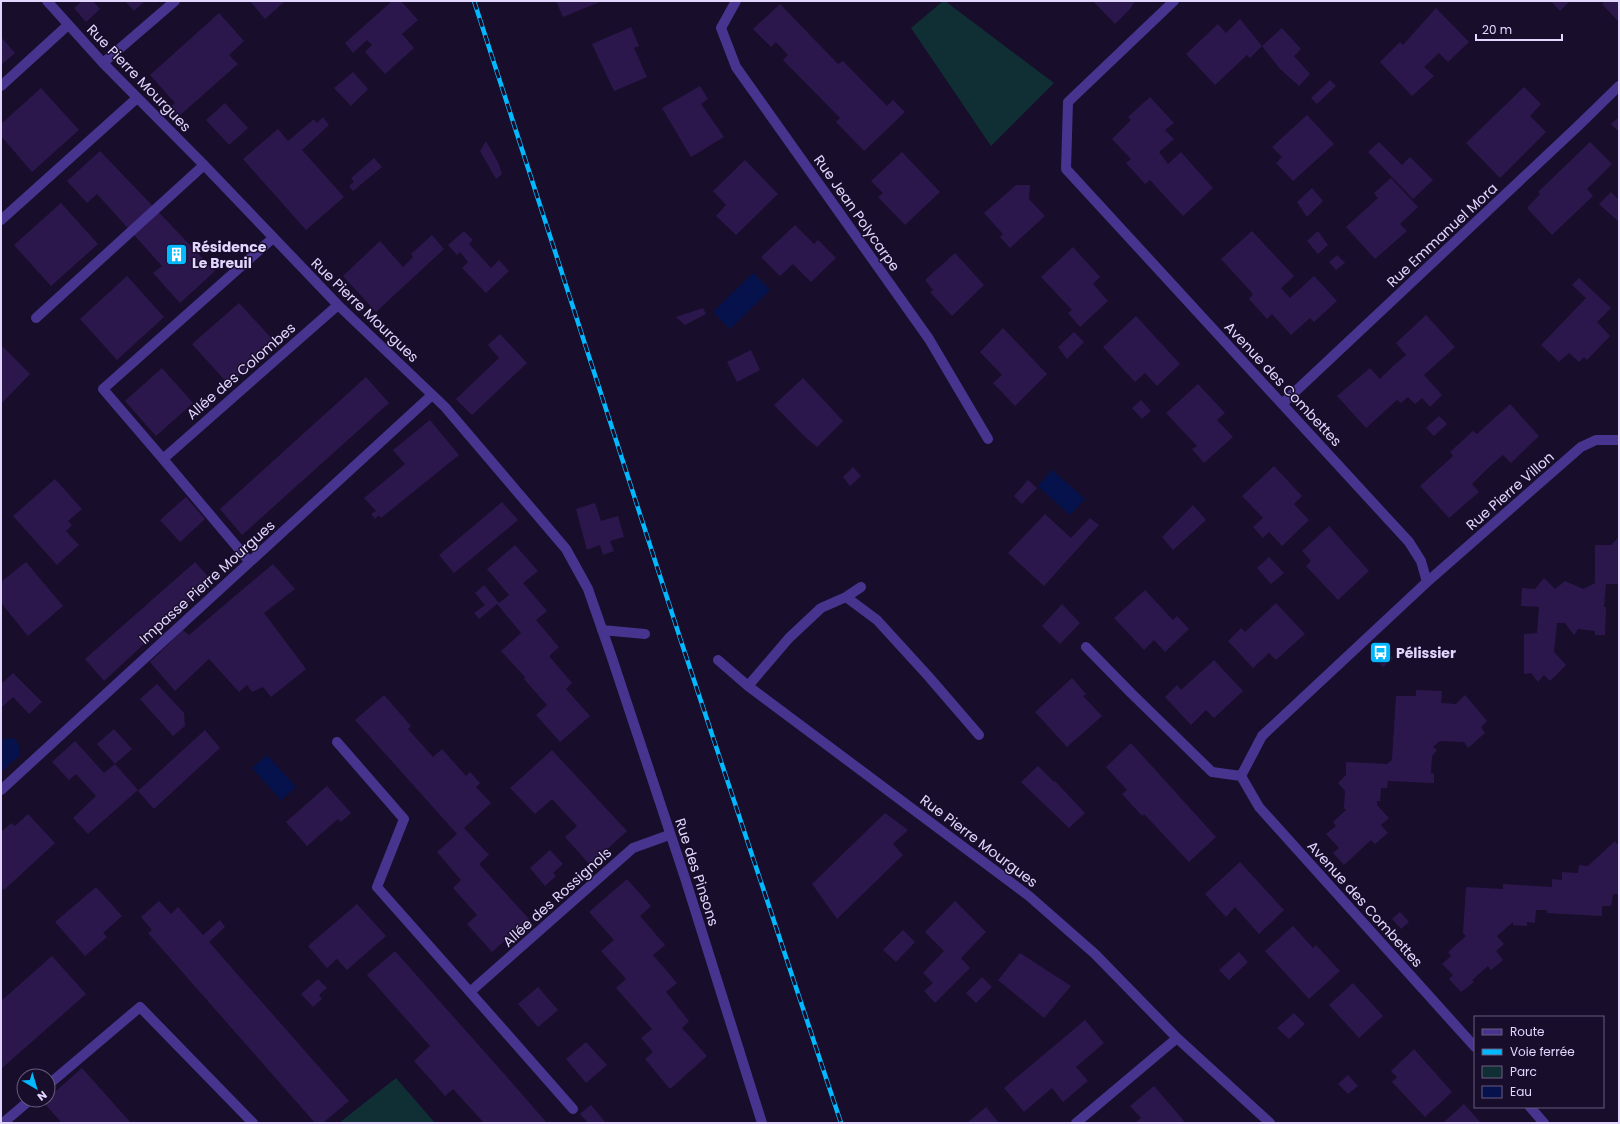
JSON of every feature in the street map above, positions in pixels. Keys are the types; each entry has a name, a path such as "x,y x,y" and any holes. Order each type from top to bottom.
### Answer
{"street":[{"name":"Rue Pierre Mourgues","path":"46,1 103,63 204,165 338,305 445,407 566,549 588,589 602,630"},
{"path":"103,63 175,1"},
{"name":"Rue Jean Polycarpe","path":"736,1 721,28 736,67 929,339 988,439"},
{"name":"Avenue des Combettes","path":"1174,1 1068,102 1066,169 1409,542 1421,561 1428,582"},
{"path":"1,86 68,25"},
{"name":"Rue Emmanuel Mora","path":"1282,404 1572,133 1619,86"},
{"path":"1,220 137,98"},
{"path":"36,318 204,165"},
{"path":"250,561 103,389 273,238"},
{"name":"Allée des Colombes","path":"163,459 338,305"},
{"name":"Impasse Pierre Mourgues","path":"1,790 432,394"},
{"name":"Rue Pierre Villon","path":"1428,582 1581,447 1596,440 1619,440"},
{"path":"1086,647 1212,772 1241,776 1262,736 1428,582"},
{"path":"748,686 789,638 821,608 846,597 861,587"},
{"path":"846,597 877,620 979,735"},
{"path":"602,630 645,634"},
{"name":"Rue des Pinsons","path":"602,630 685,878 762,1123"},
{"name":"Rue Pierre Mourgues","path":"718,660 748,686 1030,896 1095,954 1177,1038 1270,1123"},
{"path":"337,742 404,819 377,887 573,1109"},
{"name":"Avenue des Combettes","path":"1241,776 1259,807 1474,1046"},
{"name":"Allée des Rossignols","path":"470,992 633,848 670,835"},
{"path":"56,1078 140,1007 252,1123"},
{"path":"1076,1123 1177,1038"},
{"path":"3,1123 21,1108"},
{"path":"1531,1108 1544,1123"}],"green space":[{"path":"943,1 1054,83 991,146 911,28"},
{"path":"396,1078 435,1123 339,1123"}],"water":[{"path":"753,273 770,290 730,329 713,312"},
{"path":"1052,470 1085,499 1070,515 1038,486"},
{"path":"10,738 15,739 18,743 20,755 1,772 1,740"},
{"path":"267,755 296,787 281,800 252,768"}],"building":[{"path":"82,1 93,1 100,9 86,22 74,8"},
{"path":"125,1 145,1 134,11"},
{"path":"250,1 285,1 265,19"},
{"path":"392,1 401,1 418,20 402,34 414,48 385,74 365,52 372,45 367,40 353,53 345,43"},
{"path":"556,1 602,1 563,17"},
{"path":"1093,1 1135,1 1130,9 1115,24"},
{"path":"1551,1 1570,1 1560,11"},
{"path":"1605,1 1619,1 1619,22 1602,4"},
{"path":"780,4 838,64 843,61 887,106 893,100 905,112 864,151 836,122 840,118 783,60 788,55 776,42 771,47 753,29"},
{"path":"1436,8 1469,42 1448,62 1439,53 1424,67 1434,76 1412,96 1380,62 1400,42 1403,45"},
{"path":"219,13 244,41 229,55 238,64 178,117 169,108 175,103 150,75"},
{"path":"1240,19 1262,46 1250,58 1247,55 1215,85 1186,54 1218,24 1226,33"},
{"path":"631,27 639,46 634,48 647,77 614,91 592,44"},
{"path":"1282,28 1301,49 1294,56 1310,74 1299,86 1280,69 1262,46"},
{"path":"1,37 15,53 1,65"},
{"path":"353,72 368,89 351,106 334,88"},
{"path":"1330,80 1336,86 1317,104 1311,98"},
{"path":"700,86 708,99 701,104 724,137 691,157 662,108"},
{"path":"1524,87 1541,104 1530,116 1546,132 1500,178 1466,143"},
{"path":"41,88 79,130 32,172 1,136 1,124"},
{"path":"1150,97 1174,123 1165,130 1174,139 1159,152 1168,164 1181,152 1213,188 1183,216 1150,180 1145,184 1126,163 1131,159 1112,139 1131,120 1128,117"},
{"path":"225,103 248,128 229,145 206,120"},
{"path":"1307,115 1334,144 1293,181 1276,163 1282,157 1272,147"},
{"path":"323,117 329,125 302,150 344,197 306,230 243,159 278,129 288,141 314,119 317,123"},
{"path":"1619,117 1619,132 1611,124"},
{"path":"486,141 498,162 502,174 496,179 480,151"},
{"path":"1379,142 1402,165 1410,157 1433,180 1413,199 1368,152"},
{"path":"1590,142 1612,164 1587,189 1593,196 1552,235 1527,208 1540,194 1538,192"},
{"path":"100,151 215,271 180,303 153,273 162,266 97,194 87,203 67,181"},
{"path":"902,152 940,192 905,225 878,197 883,193 871,181"},
{"path":"374,158 382,167 353,191 349,186 354,182 351,178"},
{"path":"745,160 778,194 736,235 716,216 726,205 713,191"},
{"path":"1391,178 1418,207 1400,224 1407,231 1375,259 1346,227 1378,198 1374,193"},
{"path":"1016,185 1030,185 1029,199 1045,216 1010,248 1000,237 1003,234 984,213"},
{"path":"1312,188 1323,201 1307,217 1297,202"},
{"path":"1611,192 1619,200 1619,222 1599,204"},
{"path":"61,203 98,244 51,286 14,245"},
{"path":"795,225 814,244 818,240 836,258 811,282 793,264 780,276 761,257"},
{"path":"464,231 473,240 469,244 491,268 499,260 509,271 486,293 462,268 468,262 460,252 457,255 448,245"},
{"path":"1252,231 1294,276 1281,288 1290,298 1314,276 1337,301 1314,322 1310,318 1291,335 1272,314 1267,319 1249,299 1253,294 1221,259"},
{"path":"1318,231 1328,245 1318,254 1307,241"},
{"path":"432,235 444,249 376,312 343,276 380,241 403,267 413,257 411,254"},
{"path":"1073,247 1100,277 1093,284 1108,301 1080,327 1068,313 1072,310 1041,277"},
{"path":"955,253 984,285 952,316 930,292 933,290 925,280"},
{"path":"1337,255 1345,263 1336,270 1329,262"},
{"path":"127,276 164,317 117,360 80,319"},
{"path":"1579,278 1611,308 1597,322 1610,336 1587,360 1584,357 1579,362 1569,353 1559,362 1541,345 1586,298 1572,285"},
{"path":"239,303 276,343 229,385 192,344"},
{"path":"703,308 706,314 685,325 676,317"},
{"path":"1426,315 1455,347 1424,375 1442,395 1430,407 1422,398 1415,404 1408,397 1401,403 1397,400 1366,428 1337,396 1370,368 1380,379 1406,355 1396,343"},
{"path":"1136,316 1180,364 1157,386 1145,373 1135,382 1103,347"},
{"path":"1003,328 1047,374 1015,406 993,383 1002,375 980,352"},
{"path":"1074,332 1084,342 1067,359 1058,347"},
{"path":"500,334 527,363 472,415 456,399 499,358 488,345"},
{"path":"3,347 30,374 1,404 1,349"},
{"path":"751,350 760,370 737,382 727,362"},
{"path":"162,368 193,403 156,436 125,401"},
{"path":"366,377 389,403 242,535 220,509"},
{"path":"803,378 843,421 817,447 804,436 774,405"},
{"path":"1198,384 1225,413 1217,420 1233,437 1204,463 1192,449 1197,446 1166,413"},
{"path":"1141,400 1151,411 1142,419 1132,408"},
{"path":"1510,404 1539,436 1511,463 1503,455 1487,469 1472,484 1479,492 1449,518 1420,486 1453,456 1450,452 1473,431 1477,434"},
{"path":"1439,416 1447,424 1434,436 1426,428"},
{"path":"430,420 459,455 381,518 379,515 375,519 371,514 376,511 364,498 405,464 393,450"},
{"path":"1274,466 1302,496 1294,504 1309,520 1282,546 1269,532 1263,538 1253,527 1263,518 1242,496"},
{"path":"853,467 861,476 850,486 843,477"},
{"path":"55,479 82,509 68,521 72,525 66,531 79,545 57,565 13,516"},
{"path":"1028,480 1037,488 1022,504 1014,496"},
{"path":"186,497 205,519 180,542 160,520"},
{"path":"502,502 518,520 454,573 439,555"},
{"path":"595,503 601,521 618,516 624,537 610,541 614,551 603,555 600,545 587,550 576,509"},
{"path":"1193,505 1206,520 1173,550 1162,537"},
{"path":"1045,514 1071,538 1090,518 1099,525 1044,586 1008,553"},
{"path":"1329,526 1369,571 1338,600 1306,566 1311,561 1302,551"},
{"path":"1619,537 1619,584 1606,584 1604,607 1606,607 1605,635 1595,635 1595,631 1578,629 1574,635 1565,623 1557,623 1554,652 1566,665 1550,681 1544,675 1538,682 1531,673 1524,674 1524,634 1537,633 1539,607 1521,606 1522,588 1535,589 1544,578 1555,589 1565,581 1583,589 1595,583 1595,545 1611,545"},
{"path":"515,545 538,571 523,583 547,611 536,620 559,647 549,656 572,683 566,689 590,716 560,742 536,715 547,705 524,679 525,677 501,651 521,633 497,604 479,619 474,613 485,605 475,593 484,585 499,603 509,595 487,569"},
{"path":"1269,557 1284,573 1271,584 1257,568"},
{"path":"26,562 63,606 28,636 1,603 1,582"},
{"path":"195,562 212,581 104,681 85,659"},
{"path":"273,564 295,589 264,613 306,669 271,697 263,687 252,692 247,685 239,692 209,659 175,691 150,662 183,630 189,635"},
{"path":"1145,590 1173,620 1177,616 1189,629 1165,652 1154,640 1144,650 1114,618"},
{"path":"1276,603 1305,634 1276,660 1269,653 1253,668 1228,641 1241,628 1245,632"},
{"path":"1062,604 1080,623 1060,644 1042,626"},
{"path":"1389,653 1393,658 1383,667 1378,662"},
{"path":"1214,660 1243,691 1214,718 1206,710 1191,725 1165,697 1177,685 1181,690"},
{"path":"13,673 42,702 29,714 13,697 1,708 1,684"},
{"path":"1072,678 1086,694 1083,696 1102,716 1067,747 1035,712"},
{"path":"157,684 184,713 185,726 173,736 140,699"},
{"path":"1416,690 1442,691 1441,703 1456,704 1465,695 1487,721 1481,727 1485,733 1468,748 1464,742 1440,741 1433,747 1437,750 1432,756 1431,773 1434,774 1434,783 1388,781 1387,788 1381,788 1380,801 1377,801 1377,805 1389,818 1381,825 1388,833 1375,844 1371,840 1344,865 1333,853 1339,848 1326,834 1336,826 1333,822 1346,810 1344,808 1345,791 1338,783 1346,775 1346,762 1387,764 1392,760 1396,696 1416,696"},
{"path":"384,695 411,726 408,729 433,757 442,749 466,776 470,772 480,783 476,787 491,803 464,828 489,855 479,864 529,919 492,952 467,924 477,915 453,888 461,880 437,852 457,834 355,720"},
{"path":"114,729 132,749 115,764 97,744"},
{"path":"205,730 220,748 154,809 138,791"},
{"path":"75,741 104,773 115,764 138,790 88,834 73,818 96,796 76,774 69,780 52,762"},
{"path":"1131,743 1216,837 1189,862 1144,814 1142,816 1122,794 1127,790 1106,767"},
{"path":"552,750 627,831 590,865 565,837 577,826 552,799 535,814 510,788"},
{"path":"1038,766 1054,782 1055,781 1085,813 1069,828 1021,782"},
{"path":"327,786 351,813 341,822 338,819 307,846 286,822"},
{"path":"885,813 908,830 893,844 903,855 837,919 812,884"},
{"path":"28,814 55,843 4,890 1,887 1,832 11,823 15,826"},
{"path":"1615,841 1619,846 1619,894 1613,894 1611,906 1602,906 1602,916 1547,913 1547,910 1536,910 1535,923 1527,922 1527,926 1513,925 1513,922 1497,936 1504,944 1496,951 1503,960 1491,970 1488,966 1472,980 1474,982 1461,992 1449,979 1453,975 1442,964 1451,956 1448,952 1466,936 1463,933 1466,887 1503,889 1503,884 1552,887 1552,879 1562,880 1562,872 1578,873 1579,865 1588,866"},
{"path":"550,850 563,864 553,873 556,876 545,886 530,868"},
{"path":"1240,862 1284,910 1259,934 1235,907 1226,917 1205,894"},
{"path":"627,879 651,906 640,916 665,945 653,955 677,983 666,992 689,1021 682,1028 707,1056 670,1089 645,1059 653,1052 641,1038 652,1029 616,988 626,979 601,951 614,940 589,912"},
{"path":"96,887 122,916 103,933 107,937 85,956 55,922"},
{"path":"159,901 171,914 178,907 203,935 220,920 225,927 209,942 349,1101 323,1123 315,1123 148,933 152,930 141,917"},
{"path":"955,901 986,932 961,958 970,968 935,1003 924,991 933,983 923,973 944,951 925,932"},
{"path":"357,904 386,936 347,970 337,959 327,968 308,946"},
{"path":"1400,912 1409,922 1401,929 1392,919"},
{"path":"1293,926 1313,948 1316,945 1340,971 1309,999 1265,951"},
{"path":"903,930 915,942 896,962 883,950"},
{"path":"395,951 547,1123 484,1123 453,1089 445,1096 414,1061 430,1046 367,975"},
{"path":"1239,952 1248,962 1229,980 1219,970"},
{"path":"1020,953 1071,986 1044,1018 998,980"},
{"path":"52,956 86,994 1,1069 1,1001"},
{"path":"982,977 992,987 976,1003 966,993"},
{"path":"318,979 327,988 319,995 322,999 313,1007 301,994"},
{"path":"1353,983 1383,1016 1359,1038 1329,1005"},
{"path":"538,987 558,1010 538,1027 518,1004"},
{"path":"1294,1013 1305,1024 1289,1039 1277,1028"},
{"path":"1085,1020 1104,1043 1076,1067 1088,1081 1063,1102 1052,1088 1024,1112 1004,1088"},
{"path":"586,1042 607,1065 586,1083 566,1059"},
{"path":"1414,1049 1452,1092 1425,1117 1392,1082 1397,1077 1391,1071"},
{"path":"82,1068 131,1123 62,1123 48,1108 56,1108 56,1091"},
{"path":"1348,1075 1358,1086 1348,1094 1338,1084"},
{"path":"1154,1086 1184,1121 1181,1123 1135,1123 1141,1118 1130,1106"},
{"path":"1464,1104 1481,1123 1443,1123"},
{"path":"591,1105 606,1123 588,1123 580,1114"},
{"path":"986,1107 999,1123 967,1123"}],"railway":[{"path":"474,1 681,641 841,1123"}],"place":[{"name":"Résidence Le Breuil","path":"176,255"},
{"name":"Pélissier","path":"1380,653"}]}
